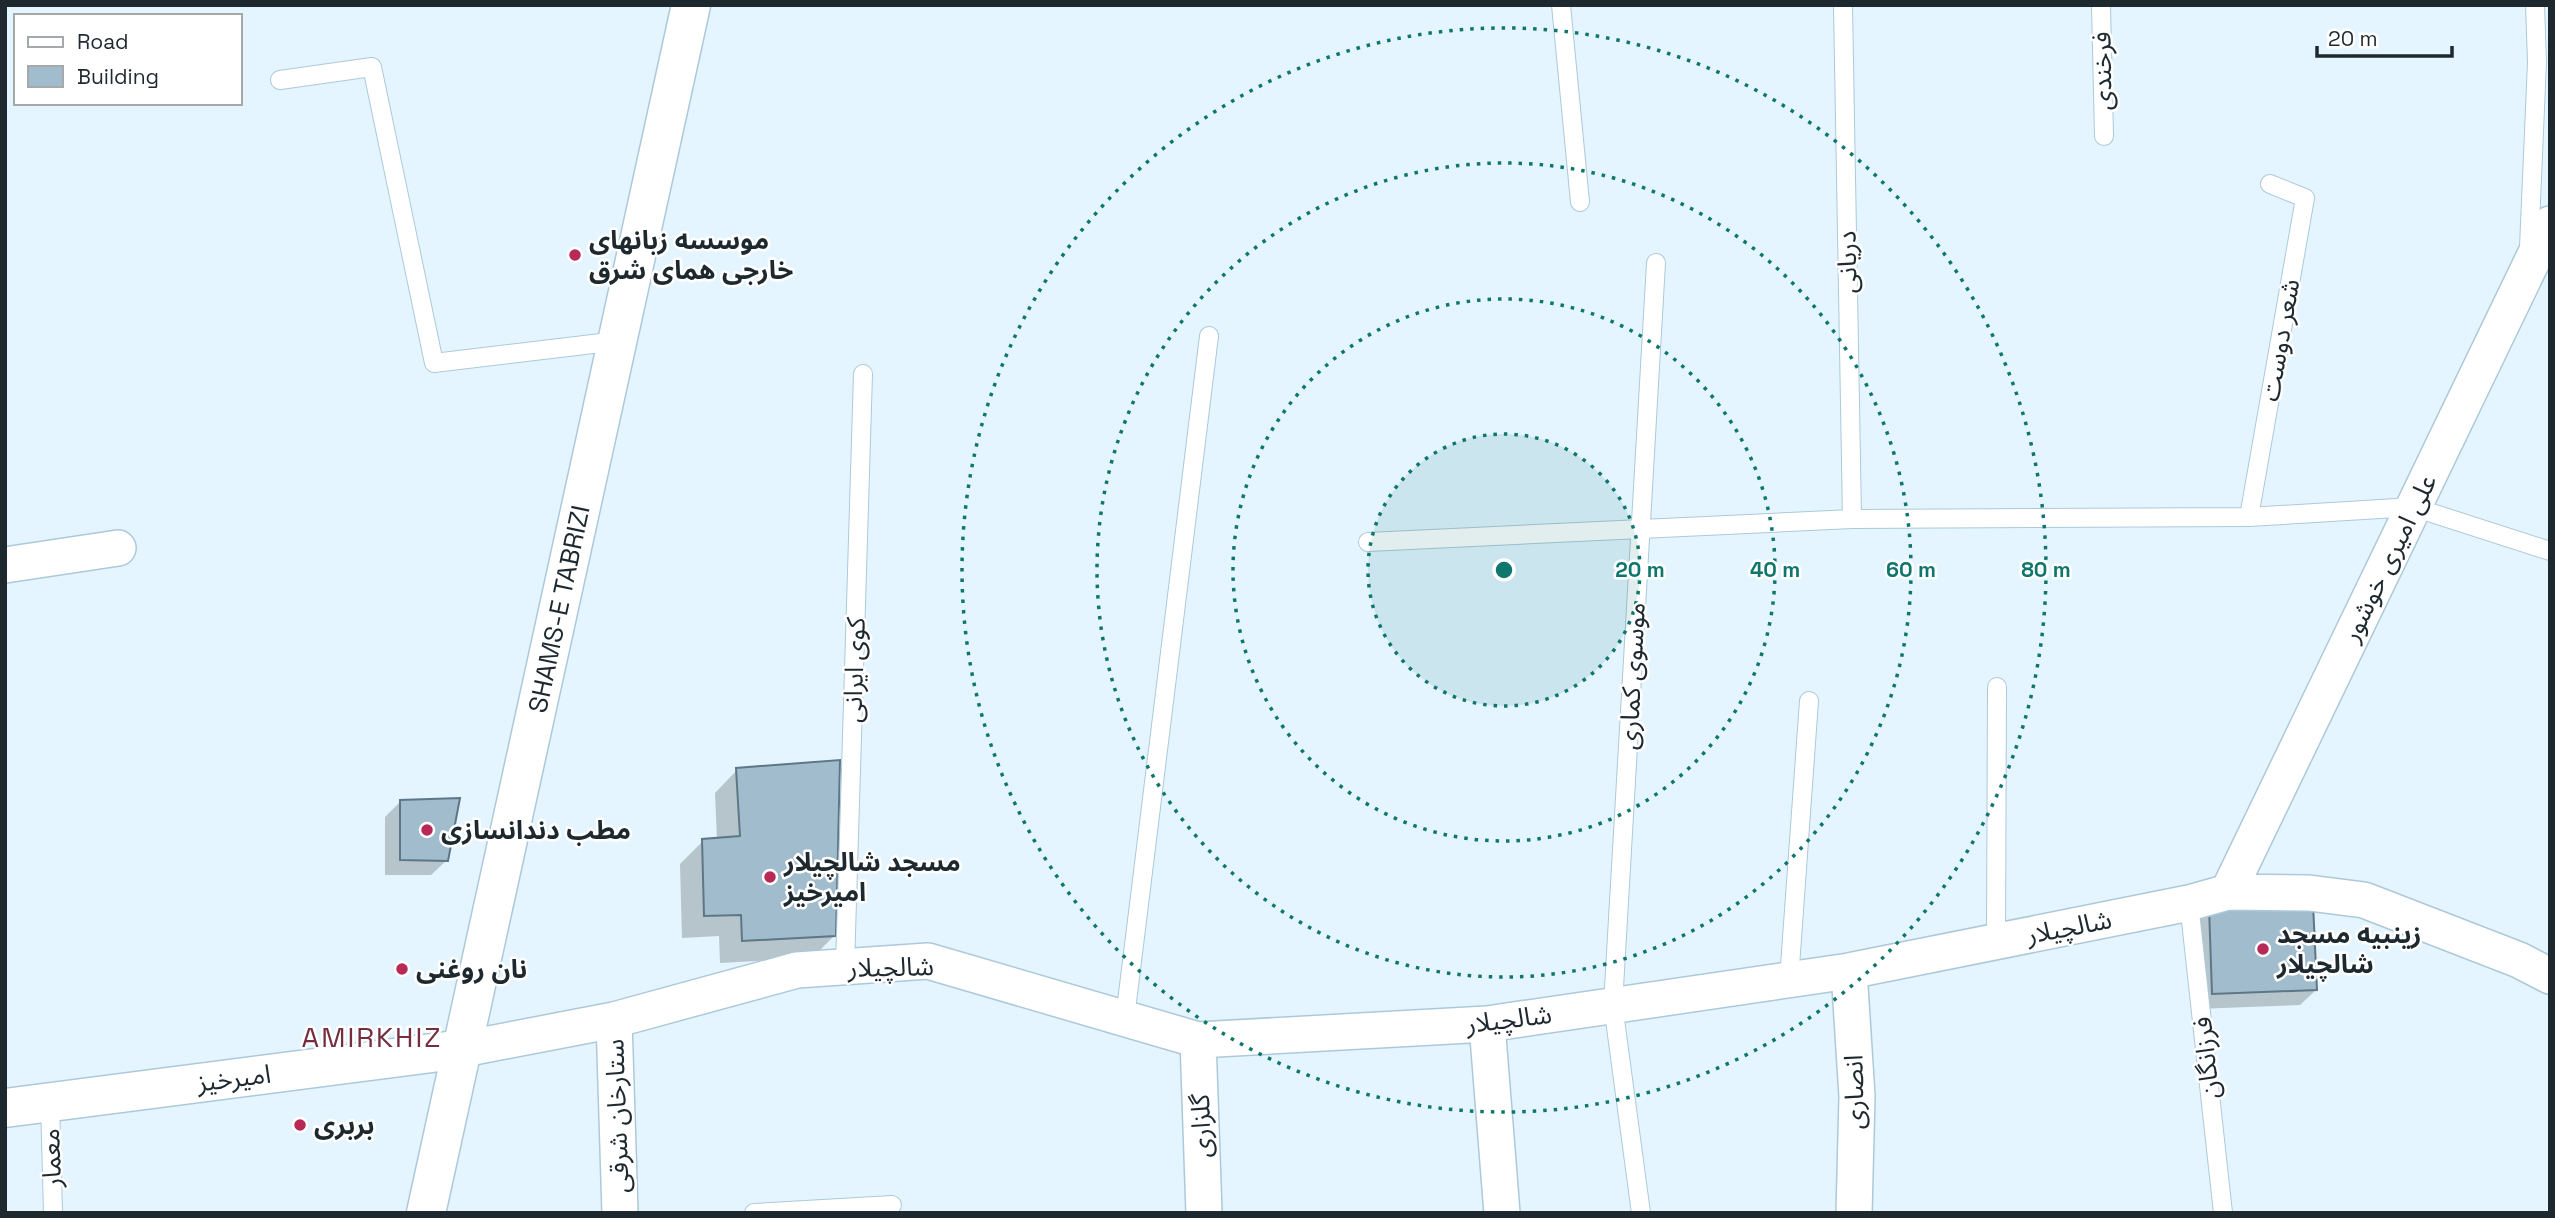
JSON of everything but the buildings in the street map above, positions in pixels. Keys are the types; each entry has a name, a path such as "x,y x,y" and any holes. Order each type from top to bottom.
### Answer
{"main road":[{"name":"SHAMS-E TABRIZI","path":"426,1213 691,5"},
{"name":"امیرخیز","path":"5,1108 463,1049"}],"street":[{"name":"علی امیری خوشور","path":"2228,892 2550,224"},
{"path":"5,565 118,548"},
{"name":"شالچیلار","path":"463,1049 614,1020 797,970 928,961 1198,1040 1488,1024 1849,971 2189,903 2228,892 2309,892 2364,900 2519,960 2550,976"},
{"name":"انصاری","path":"1849,971 1857,1096 1854,1213"},
{"name":"ستارخان شرقی","path":"614,1020 620,1213"},
{"path":"1488,1024 1502,1213"},
{"name":"گلزاری","path":"1198,1040 1203,1213"}],"lane":[{"path":"1561,5 1580,202"},
{"name":"دریانی","path":"1843,5 1852,519"},
{"name":"فرخندی","path":"2101,5 2104,136"},
{"path":"2528,269 2537,62 2535,5"},
{"path":"280,80 372,67 434,363 618,341"},
{"name":"شعر دوست","path":"2249,517 2305,198 2270,184"},
{"name":"موسوی کماری","path":"1641,1213 1613,1005 1656,263"},
{"path":"1125,1018 1209,336"},
{"name":"کوی ایرانی","path":"845,967 863,374"},
{"path":"1368,542 1852,519 2249,517 2413,507 2550,551"},
{"path":"1996,942 1997,688"},
{"path":"1789,980 1809,701"},
{"name":"فرزانگان","path":"2189,903 2223,1213"},
{"name":"معمار","path":"50,1102 53,1213"},
{"path":"754,1213 892,1205"}],"place":[{"name":"موسسه زبانهای خارجی همای شرق","path":"575,255"},
{"name":"مطب دندانسازی","path":"427,830"},
{"name":"مسجد شالچیلار امیرخیز","path":"770,877"},
{"name":"زینبیه مسجد شالچیلار","path":"2263,949"},
{"name":"نان روغنی","path":"402,969"},
{"name":"بربری","path":"300,1125"}],"district":[{"name":"AMIRKHIZ","path":"372,1037"}]}
